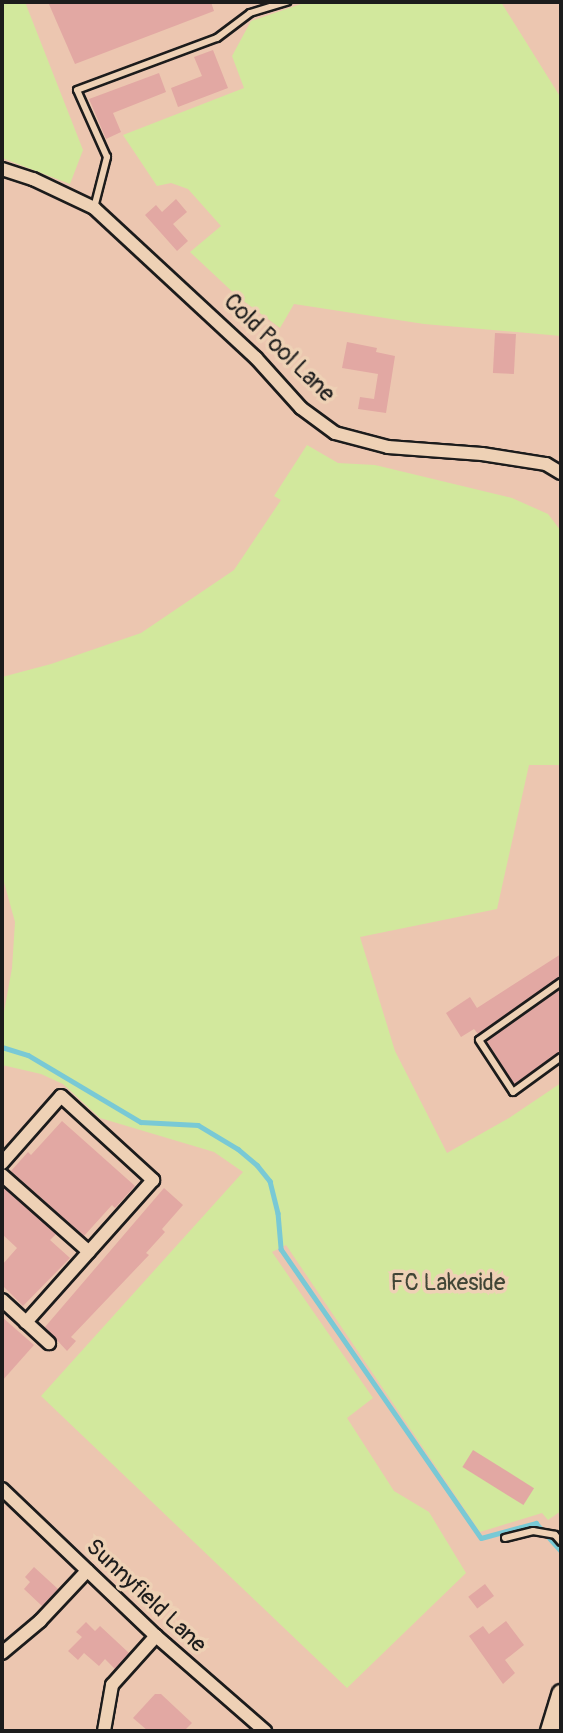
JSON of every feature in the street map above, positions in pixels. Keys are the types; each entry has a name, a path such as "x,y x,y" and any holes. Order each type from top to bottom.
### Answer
{"street":[{"name":"Cold Pool Lane","path":"2,169 33,179 94,208 256,358 301,408 335,433 388,447 482,454 546,464 561,473"},
{"path":"2,1163 61,1096 152,1180 26,1322"},
{"path":"2,1175 89,1252"},
{"path":"2,1300 49,1343"},
{"name":"Sunnyfield Lane","path":"2,1489 156,1636 265,1731"},
{"path":"2,1653 40,1621 87,1571"},
{"path":"104,1731 112,1685 156,1636"},
{"path":"550,1731 561,1694"}],"lane":[{"path":"94,208 107,157 77,90 217,38 250,13 287,2"},
{"path":"561,982 479,1040 513,1092 561,1057"},
{"path":"505,1538 533,1531 555,1535 561,1542"}],"green space":[{"path":"2,2 25,2 83,150 70,184 2,158"},
{"path":"307,2 501,2 561,98 561,336 424,324 294,304 280,328 238,297 190,252 221,226 188,189 171,183 157,186 123,135 244,88 232,56 251,21"},
{"name":"FC Lakeside","path":"307,445 338,463 375,465 512,498 548,514 561,531 561,765 529,765 497,909 360,937 395,1051 447,1153 509,1118 561,1083 561,1511 548,1520 542,1513 480,1532 286,1245 272,1252 373,1398 347,1418 394,1491 429,1512 466,1573 347,1688 41,1396 243,1172 214,1152 100,1118 63,1084 41,1074 2,1065 2,1023 12,968 15,922 2,875 2,677 51,664 141,633 234,570 281,500 274,496"}],"building":[{"path":"48,2 211,2 214,11 75,64"},
{"path":"213,50 228,88 178,107 171,88 202,76 194,57"},
{"path":"159,73 166,92 113,113 121,132 106,139 89,99"},
{"path":"176,199 187,212 173,224 188,241 177,251 145,215 156,205 162,212"},
{"path":"495,333 516,334 514,374 493,373"},
{"path":"347,342 377,348 376,352 395,356 386,413 358,409 360,397 374,399 378,374 342,368"},
{"path":"561,954 561,976 478,1034 474,1029 461,1037 446,1013 470,997 477,1008"},
{"path":"561,989 561,1051 514,1084 487,1041"},
{"path":"62,1121 135,1186 115,1208 112,1205 84,1236 11,1171 28,1152 31,1155"},
{"path":"2,1186 56,1234 50,1240 70,1258 23,1306 2,1285 2,1265 17,1248 2,1234"},
{"path":"164,1188 183,1205 162,1229 165,1232 146,1253 149,1255 71,1337 76,1341 67,1351 45,1327"},
{"path":"2,1317 34,1345 2,1381"},
{"path":"473,1450 534,1488 523,1505 462,1467"},
{"path":"34,1567 58,1589 42,1606 24,1589 30,1582 25,1577"},
{"path":"485,1584 494,1596 477,1609 468,1597"},
{"path":"506,1621 524,1645 505,1660 515,1673 503,1684 469,1636 483,1626 489,1634"},
{"path":"86,1622 95,1631 100,1626 129,1653 115,1669 105,1659 99,1666 84,1653 78,1660 68,1651 82,1637 76,1632"},
{"path":"155,1694 161,1694 192,1723 184,1731 148,1731 133,1718"}],"waterway":[{"path":"2,1047 28,1055 141,1122 198,1125 238,1149 257,1165 270,1181 278,1213 281,1249 481,1538 536,1523 561,1551"}]}
